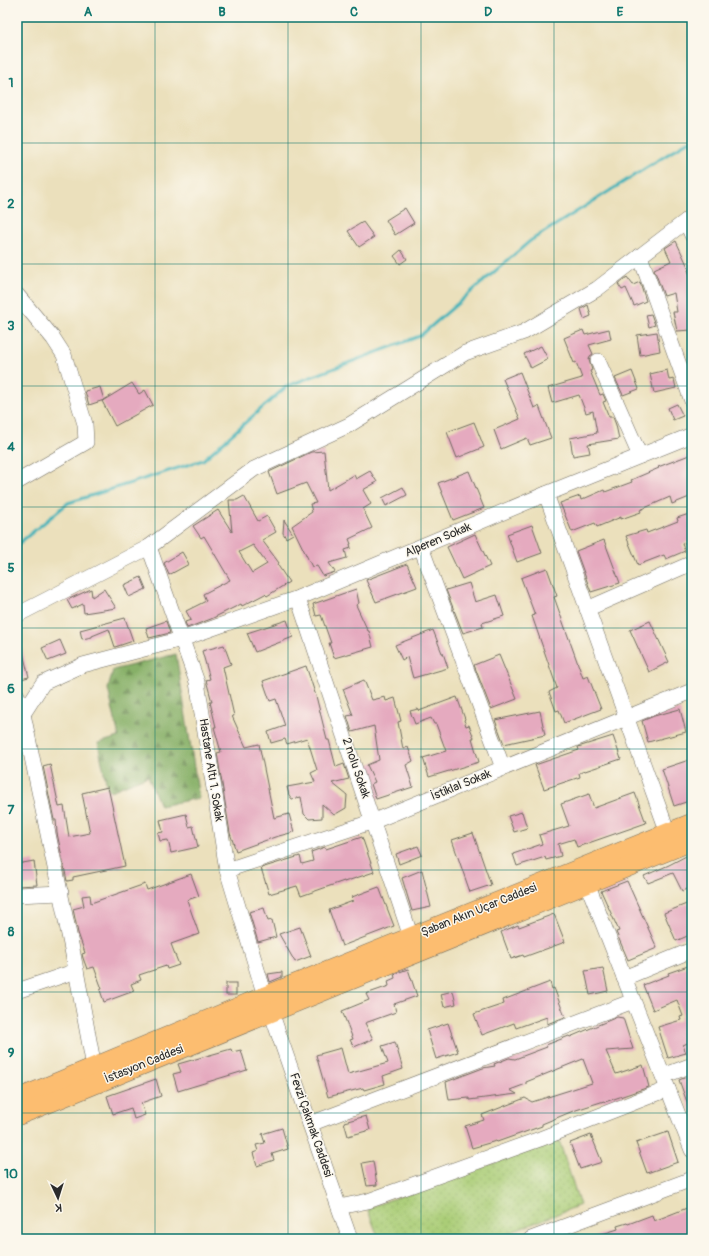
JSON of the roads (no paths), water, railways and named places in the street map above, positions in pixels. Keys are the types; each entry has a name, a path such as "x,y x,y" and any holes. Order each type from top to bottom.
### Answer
{"main road":[{"name":"Şaban Akın Uçar Caddesi","path":"268,1004 411,937 692,823"},
{"name":"Şaban Akın Uçar Caddesi","path":"268,1004 587,883 692,841"},
{"name":"İstasyon Caddesi","path":"17,1116 97,1075 268,1004"},
{"name":"İstasyon Caddesi","path":"17,1099 97,1075"}],"street":[{"path":"17,616 149,547 254,469 349,425 465,353 524,332 597,289 689,219 692,235"},
{"path":"640,256 692,401"},
{"path":"17,295 53,338 64,355 85,424 86,442 17,482"},
{"path":"598,361 640,456"},
{"name":"Alperen Sokak","path":"20,717 43,682 83,665 182,639 298,598 546,494 692,435"},
{"path":"546,494 668,833"},
{"name":"Hastane Altı 1. Sokak","path":"149,547 196,682 227,870 268,1004"},
{"path":"421,547 503,768"},
{"path":"587,609 692,563"},
{"name":"2 nolu Sokak","path":"298,598 374,821 411,937"},
{"name":"İstiklal Sokak","path":"227,870 374,821 692,691"},
{"path":"17,695 20,717 60,893 97,1075"},
{"path":"587,883 692,1150"},
{"path":"17,895 60,893"},
{"path":"624,978 692,950"},
{"path":"17,991 76,971"},
{"path":"310,1124 633,1001"},
{"name":"Fevzi Çakmak Caddesi","path":"268,1004 350,1239"},
{"path":"339,1207 368,1201 540,1140 666,1083 692,1065"},
{"path":"531,1239 692,1180"}],"waterway":[{"path":"17,545 68,503 203,460 287,386 420,336 530,241 692,139"}]}
